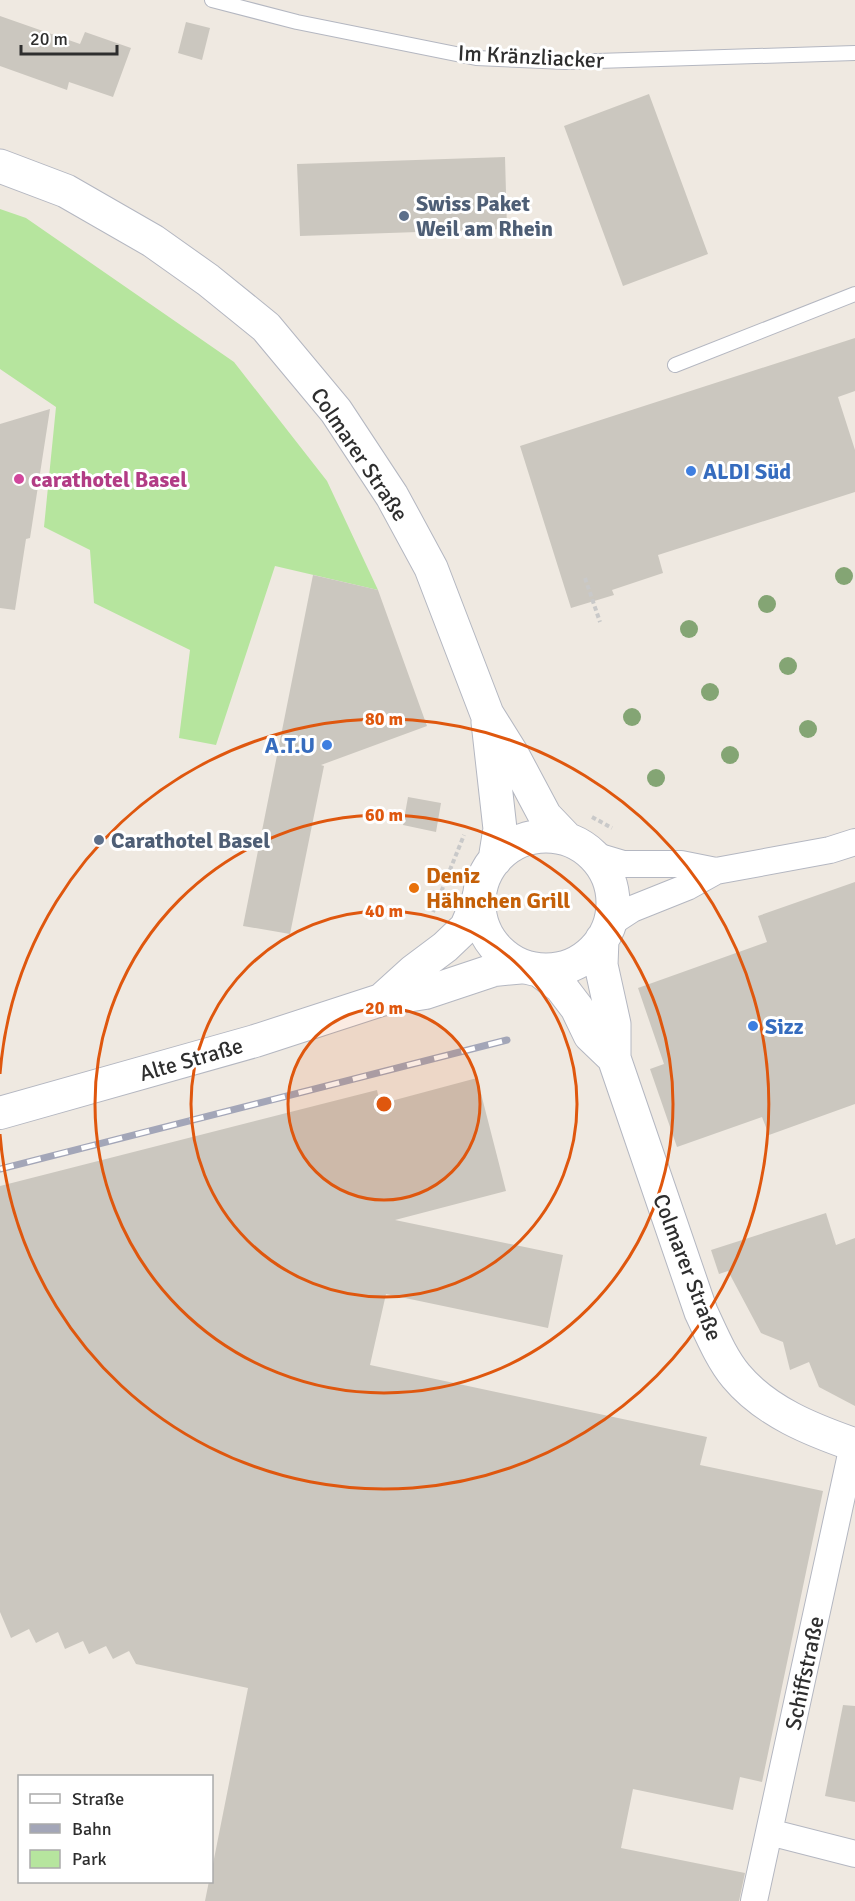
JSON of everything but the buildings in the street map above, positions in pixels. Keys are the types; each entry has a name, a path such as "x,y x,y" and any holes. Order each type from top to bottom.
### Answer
{"main road":[{"name":"Colmarer Straße","path":"0,166 66,191 153,241 208,280 266,327 336,411 392,496 431,568 487,714 512,754 545,816 580,847"},
{"name":"Colmarer Straße","path":"487,714 500,829 495,860"},
{"path":"548,836 580,847 604,870 611,888 612,906 606,932 590,953 574,963 557,969 532,968 509,959 495,946 485,931 480,913 480,894 484,876 495,860 510,847 528,838 548,836"},
{"name":"Colmarer Straße","path":"606,932 601,965 614,1024 614,1058 701,1312 736,1377 763,1401 801,1426 854,1445"},
{"name":"Colmarer Straße","path":"532,968 561,987 577,1008 590,1035 614,1058"}],"street":[{"path":"606,932 632,909 687,887 716,871 830,850 855,842"},
{"path":"580,847 622,864 681,864 716,871"},
{"name":"Alte Straße","path":"381,1000 466,927 480,894"},
{"name":"Alte Straße","path":"0,1113 255,1041 381,1000 425,993 494,970 532,968"},
{"name":"Schiffstraße","path":"754,1901 854,1445"},
{"path":"769,1832 855,1854"}],"lane":[{"name":"Im Kränzliacker","path":"212,0 308,24 476,58 565,62 855,52"},
{"path":"675,365 855,294"}],"path":[{"path":"585,578 600,622"},
{"path":"585,812 622,833"},
{"path":"431,919 467,827"}],"green space":[{"path":"0,209 26,218 234,362 327,481 378,590 275,566 216,745 179,738 190,650 94,603 90,550 44,527 56,407 0,369"}],"railway":[{"path":"0,1169 507,1040"}],"place":[{"name":"Swiss Paket Weil am Rhein","path":"404,216"},
{"name":"ALDI Süd","path":"691,471"},
{"name":"carathotel Basel","path":"19,479"},
{"name":"A.T.U","path":"327,745"},
{"name":"Carathotel Basel","path":"99,840"},
{"name":"Deniz Hähnchen Grill","path":"414,888"},
{"name":"Sizz","path":"753,1026"}]}
